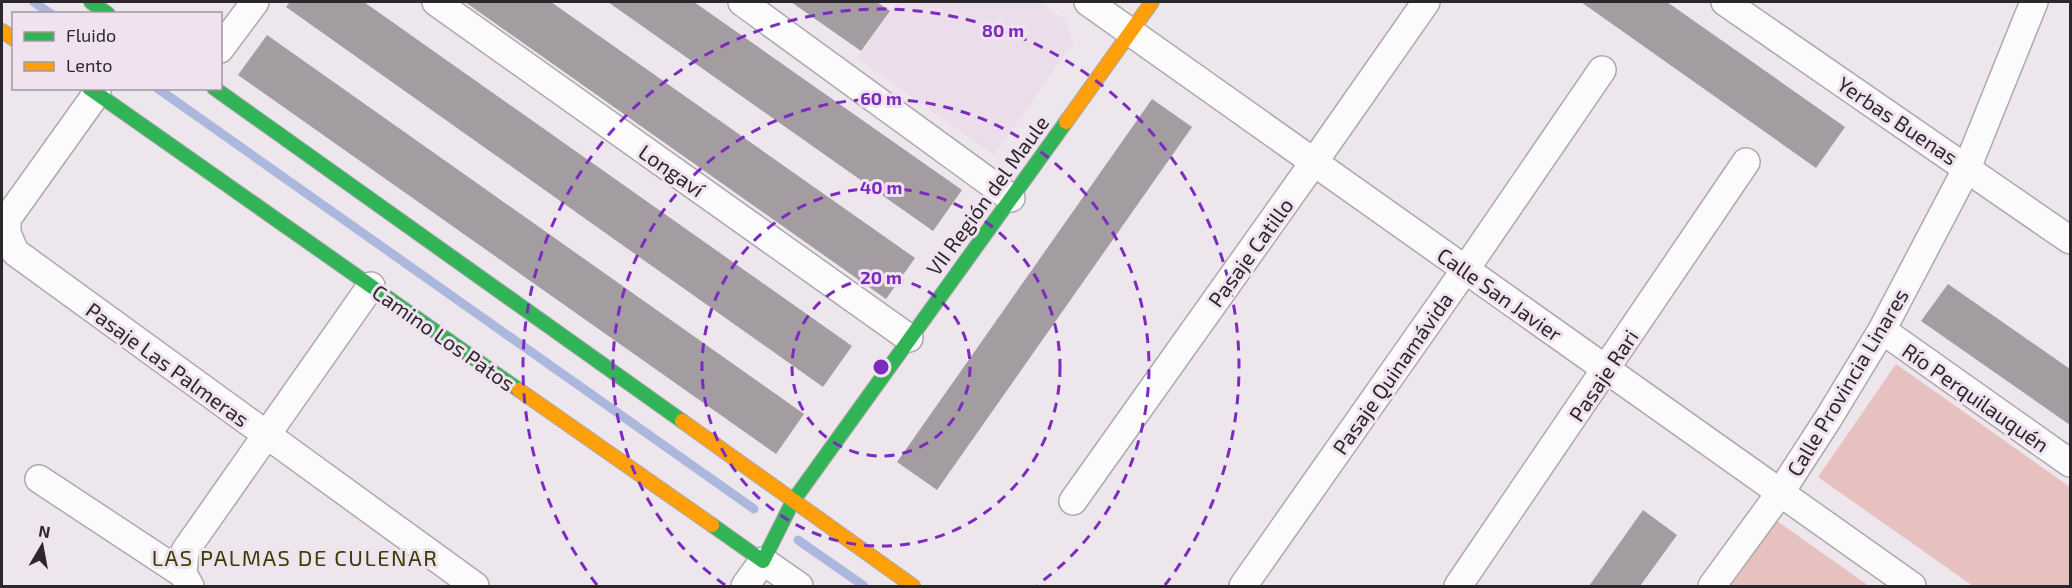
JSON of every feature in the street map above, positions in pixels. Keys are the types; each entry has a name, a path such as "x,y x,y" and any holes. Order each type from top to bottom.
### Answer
{"street":[{"path":"91,2 105,12"},
{"path":"222,46 255,2"},
{"name":"Longaví","path":"436,2 909,338"},
{"path":"742,2 1011,198"},
{"name":"Calle San Javier","path":"1088,2 1912,586"},
{"name":"VII Región del Maule","path":"763,561 793,501 1152,2"},
{"name":"Pasaje Catillo","path":"1072,501 1426,2"},
{"name":"Yerbas Buenas","path":"1725,2 2070,240"},
{"name":"Calle Provincia Linares","path":"1712,586 1780,493 1882,330 1967,168 2034,2"},
{"name":"Pasaje Quinamávida","path":"1243,586 1602,70"},
{"path":"217,90 913,586"},
{"name":"Camino Los Patos","path":"93,91 799,586"},
{"name":"Pasaje Las Palmeras","path":"93,91 7,219 7,233 15,252 265,436 475,586"},
{"name":"Pasaje Rari","path":"1458,586 1607,370 1746,162"},
{"path":"186,580 184,551 371,286"},
{"name":"Río Perquilauquén","path":"1882,330 2070,463"},
{"path":"39,479 186,580"},
{"path":"746,586 763,561"}],"shaded area":[{"path":"897,2 1039,2 1065,20 1073,43 994,155 857,58"},
{"path":"1896,364 2070,487 2070,586 1973,586 1818,477"},
{"path":"1777,521 1869,586 1731,586"}],"building":[{"path":"290,2 364,2 852,346 823,387 286,7"},
{"path":"465,2 551,2 915,258 886,299"},
{"path":"608,2 694,2 962,190 933,231"},
{"path":"791,2 877,2 890,11 861,51"},
{"path":"1581,2 1667,2 1845,127 1816,168"},
{"path":"267,35 804,414 776,454 238,75"},
{"path":"1152,99 1192,127 937,490 897,462"},
{"path":"1948,284 2070,369 2070,425 1921,321"},
{"path":"1643,510 1677,535 1640,586 1589,586"}],"waterway":[{"path":"34,2 48,12"},
{"path":"160,90 754,509"},
{"path":"798,540 864,586"}],"traffic: fast":[{"path":"91,2 105,12"},
{"path":"92,90 519,390"},
{"path":"217,90 682,421"},
{"path":"712,525 763,561 793,501 1066,122"}],"traffic: slow":[{"path":"1066,122 1152,2"},
{"path":"2,31 12,38"},
{"path":"519,390 712,525"},
{"path":"682,421 913,586"}],"district":[{"name":"LAS PALMAS DE CULENAR","path":"295,557"}]}
